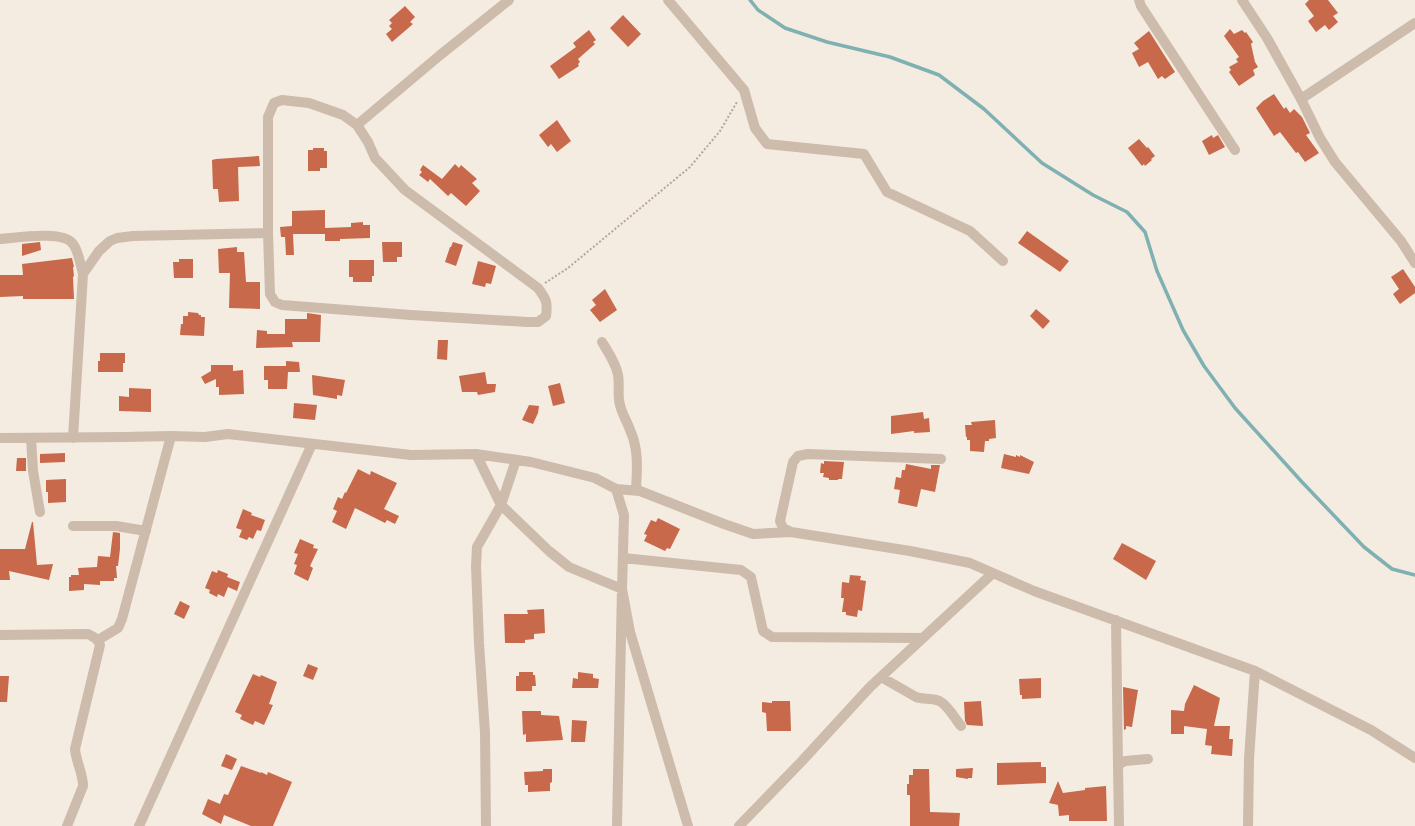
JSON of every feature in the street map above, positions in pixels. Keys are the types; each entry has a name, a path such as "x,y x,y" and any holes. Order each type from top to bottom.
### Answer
{"street":[{"path":"357,125 439,56 509,0"},
{"path":"668,0 744,90 755,128 767,144 864,154 887,192 970,231 1003,261"},
{"path":"1139,0 1141,6 1235,150"},
{"path":"1242,0 1268,38 1320,138 1335,162 1401,241 1415,263"},
{"path":"1301,99 1415,24"},
{"path":"282,100 309,103 344,115 357,125 368,142 375,158 406,190 538,288 548,306 546,316 538,322 411,315 282,305 275,302 270,294 268,234 268,117 271,108 274,103 282,100"},
{"path":"83,274 99,251 110,241 117,238 133,236 268,234"},
{"path":"0,239 34,236 68,239 74,245 83,274 73,438"},
{"path":"602,342 613,359 618,374 620,390 619,400 622,416 631,431 638,459 636,490"},
{"path":"0,438 205,437 228,434 411,455 476,454 531,462 595,478 616,489 636,490 753,534 791,532 910,551 970,563 1034,591 1255,671 1371,730 1415,758"},
{"path":"98,640 118,628 122,619 171,436"},
{"path":"31,438 33,471 40,512"},
{"path":"139,826 312,444"},
{"path":"476,454 501,505 549,551 570,567 622,589"},
{"path":"791,532 783,528 780,522 793,462 798,456 808,454 942,459"},
{"path":"486,826 485,733 479,643 476,566 477,547 501,505 516,460"},
{"path":"616,489 624,515 617,826"},
{"path":"73,526 116,526 146,531"},
{"path":"623,558 741,570 752,577 763,631 772,638 922,638"},
{"path":"739,826 881,677 992,573"},
{"path":"622,589 630,632 688,826"},
{"path":"1116,620 1119,826"},
{"path":"0,635 88,634 94,636 100,645 75,749 83,778 83,786 67,826"},
{"path":"1248,826 1249,759 1255,671"},
{"path":"881,677 922,700 930,699 941,702 961,726"},
{"path":"1118,765 1125,761 1148,759"}],"path":[{"path":"538,288 568,268 690,167 720,131 744,90"}],"building":[{"path":"1309,0 1328,0 1338,13 1333,16 1338,22 1329,30 1325,25 1316,32 1308,21 1314,16 1305,4"},
{"path":"405,6 415,17 410,22 413,24 392,42 386,34 392,29 389,26 392,23 389,20"},
{"path":"623,15 641,34 628,47 610,28"},
{"path":"1230,29 1234,34 1242,30 1245,33 1246,32 1253,42 1251,44 1255,62 1258,67 1253,70 1255,75 1239,86 1229,72 1231,70 1229,67 1238,62 1236,59 1239,57 1224,36"},
{"path":"589,30 596,40 593,42 595,44 578,59 580,62 578,64 579,66 559,79 550,66 576,47 573,43"},
{"path":"1149,31 1175,72 1165,79 1162,76 1158,79 1148,62 1139,67 1132,53 1139,49 1134,43"},
{"path":"1274,94 1284,109 1286,107 1290,113 1294,109 1302,117 1310,133 1306,135 1319,153 1305,162 1280,132 1274,136 1256,108 1263,101"},
{"path":"557,120 571,141 557,152 551,144 548,147 539,135"},
{"path":"1212,135 1213,138 1218,135 1225,147 1209,155 1202,141"},
{"path":"1139,139 1155,156 1145,166 1144,164 1142,166 1128,148"},
{"path":"313,148 324,148 324,151 327,151 327,168 320,168 320,171 308,171 308,150 313,150"},
{"path":"259,156 260,166 238,167 239,201 219,202 218,189 213,189 212,160"},
{"path":"455,164 459,168 461,165 477,179 472,183 480,191 466,206 451,193 448,196 430,179 428,182 419,175 422,172 420,170 423,165 442,179"},
{"path":"325,210 325,234 293,234 294,255 286,255 285,237 281,237 280,227 292,226 292,211"},
{"path":"363,222 363,225 370,225 370,238 325,241 325,228 351,227 351,223"},
{"path":"1027,231 1069,261 1060,272 1018,243"},
{"path":"40,242 41,250 22,256 22,244"},
{"path":"382,242 402,242 402,257 397,257 397,262 383,262"},
{"path":"453,242 463,245 456,266 445,262"},
{"path":"237,247 237,252 244,252 246,282 260,282 260,309 229,308 230,273 219,273 218,249"},
{"path":"72,258 74,267 74,299 23,299 23,296 0,297 0,275 23,275 22,264"},
{"path":"179,259 193,259 193,278 174,278 173,262 179,262"},
{"path":"349,260 374,260 374,276 372,276 372,282 353,282 353,277 349,277"},
{"path":"478,261 496,266 491,284 486,283 485,287 472,284"},
{"path":"1403,269 1415,287 1415,293 1400,304 1393,294 1399,289 1391,277"},
{"path":"605,289 617,310 600,322 590,310 596,305 592,300"},
{"path":"1036,309 1050,321 1043,329 1030,316"},
{"path":"188,312 198,313 201,317 205,317 204,336 180,335 181,324 183,324 183,316 188,316"},
{"path":"307,313 321,315 320,342 292,342 293,347 256,348 257,330 267,331 267,334 285,334 285,319 307,319"},
{"path":"438,340 448,340 447,360 437,359"},
{"path":"100,353 125,353 123,372 98,372"},
{"path":"286,361 299,362 300,372 288,372 287,389 268,389 268,380 264,380 264,366 286,366"},
{"path":"211,365 233,365 233,371 243,370 244,394 219,395 219,387 216,387 216,379 205,384 201,377 211,371"},
{"path":"485,372 487,384 496,384 495,392 478,395 477,392 462,392 459,376"},
{"path":"312,375 345,380 342,396 337,395 337,399 313,395"},
{"path":"560,383 565,403 553,406 548,386"},
{"path":"129,388 151,389 151,412 119,411 119,396 129,397"},
{"path":"294,403 317,405 315,420 293,418"},
{"path":"529,405 539,406 538,413 533,424 522,420"},
{"path":"923,412 924,419 929,418 930,432 914,433 914,431 891,434 891,416"},
{"path":"995,420 996,438 985,441 984,452 970,451 970,440 967,440 966,437 965,425 972,425 971,422"},
{"path":"65,453 65,462 40,463 40,454"},
{"path":"1004,454 1016,457 1016,455 1020,457 1020,455 1034,462 1029,474 1001,468"},
{"path":"17,458 26,458 26,471 16,471"},
{"path":"824,461 844,462 842,479 829,480 829,478 823,477 824,473 820,473 821,463 824,464"},
{"path":"906,464 931,469 931,465 940,465 935,492 921,489 917,507 898,503 900,490 894,489 896,477 901,478 902,470 905,470"},
{"path":"358,469 370,475 371,471 397,483 384,509 399,516 395,524 387,520 385,523 355,508 346,529 332,522 337,511 333,509 338,497 342,499"},
{"path":"66,479 66,502 48,503 46,480"},
{"path":"243,509 252,513 251,515 265,520 261,531 257,530 253,539 249,537 247,540 239,537 242,530 236,528"},
{"path":"658,518 680,529 670,549 667,548 665,551 644,541 647,535 644,534 651,520 656,522"},
{"path":"32,522 37,565 53,564 49,580 9,571 10,580 0,580 0,549 25,549"},
{"path":"113,532 120,533 118,566 116,566 117,578 114,578 114,581 100,581 100,585 84,584 84,590 69,591 69,577 71,577 71,575 79,575 78,568 97,567 98,556 110,557"},
{"path":"300,539 314,545 313,548 318,549 310,566 313,568 308,581 294,574 297,565 294,564 298,554 294,553"},
{"path":"1122,543 1156,561 1146,580 1113,559"},
{"path":"218,570 228,574 227,577 240,582 237,591 228,587 224,597 218,594 217,597 209,593 210,590 205,588 212,571 217,573"},
{"path":"850,575 861,576 860,580 866,581 862,611 858,610 857,617 846,615 846,612 842,612 844,598 841,598 842,582 849,583"},
{"path":"180,601 190,606 184,619 174,614"},
{"path":"544,609 545,633 534,634 534,639 525,640 525,643 505,643 504,614 528,614 527,610"},
{"path":"308,664 318,668 313,680 303,676"},
{"path":"519,672 533,672 533,675 535,675 536,686 532,686 532,691 516,691 516,676 519,676"},
{"path":"578,672 593,674 593,678 599,679 598,688 572,688 573,678 578,679"},
{"path":"253,674 260,677 261,675 277,682 269,704 273,705 264,725 255,721 253,725 240,719 242,715 235,712"},
{"path":"0,676 9,676 7,702 0,702"},
{"path":"1041,678 1041,698 1022,699 1022,695 1020,695 1019,679"},
{"path":"1194,685 1220,698 1214,726 1230,726 1229,739 1233,739 1232,756 1211,754 1212,746 1205,745 1207,729 1184,726 1184,734 1171,734 1171,710 1184,711 1185,704"},
{"path":"1123,687 1138,690 1132,727 1126,726 1126,729 1124,730"},
{"path":"772,701 790,701 791,731 767,731 766,713 762,712 762,702 772,703"},
{"path":"981,701 983,726 967,725 965,721 964,702"},
{"path":"522,711 541,711 541,715 559,716 563,740 526,742 526,734 523,735"},
{"path":"572,720 587,721 585,742 571,742"},
{"path":"226,754 237,759 232,770 221,766"},
{"path":"1041,762 1041,767 1046,767 1046,783 997,785 997,763"},
{"path":"241,766 267,775 268,772 292,782 273,826 251,826 224,815 221,824 202,814 208,799 220,804 224,794 228,795"},
{"path":"973,768 972,778 968,779 956,777 956,769"},
{"path":"543,769 552,769 550,791 528,792 528,785 525,785 524,772 543,771"},
{"path":"913,769 929,769 930,812 960,813 959,826 910,826 910,795 907,795 907,784 909,784 909,775 913,775"},
{"path":"1058,781 1063,793 1085,790 1085,788 1106,786 1107,821 1069,821 1069,815 1059,816 1058,805 1049,803"}],"waterway":[{"path":"750,0 758,10 785,28 827,42 890,57 939,75 984,109 1042,163 1093,195 1127,212 1145,232 1157,271 1183,330 1204,366 1235,408 1302,482 1364,547 1392,569 1415,575"}]}
